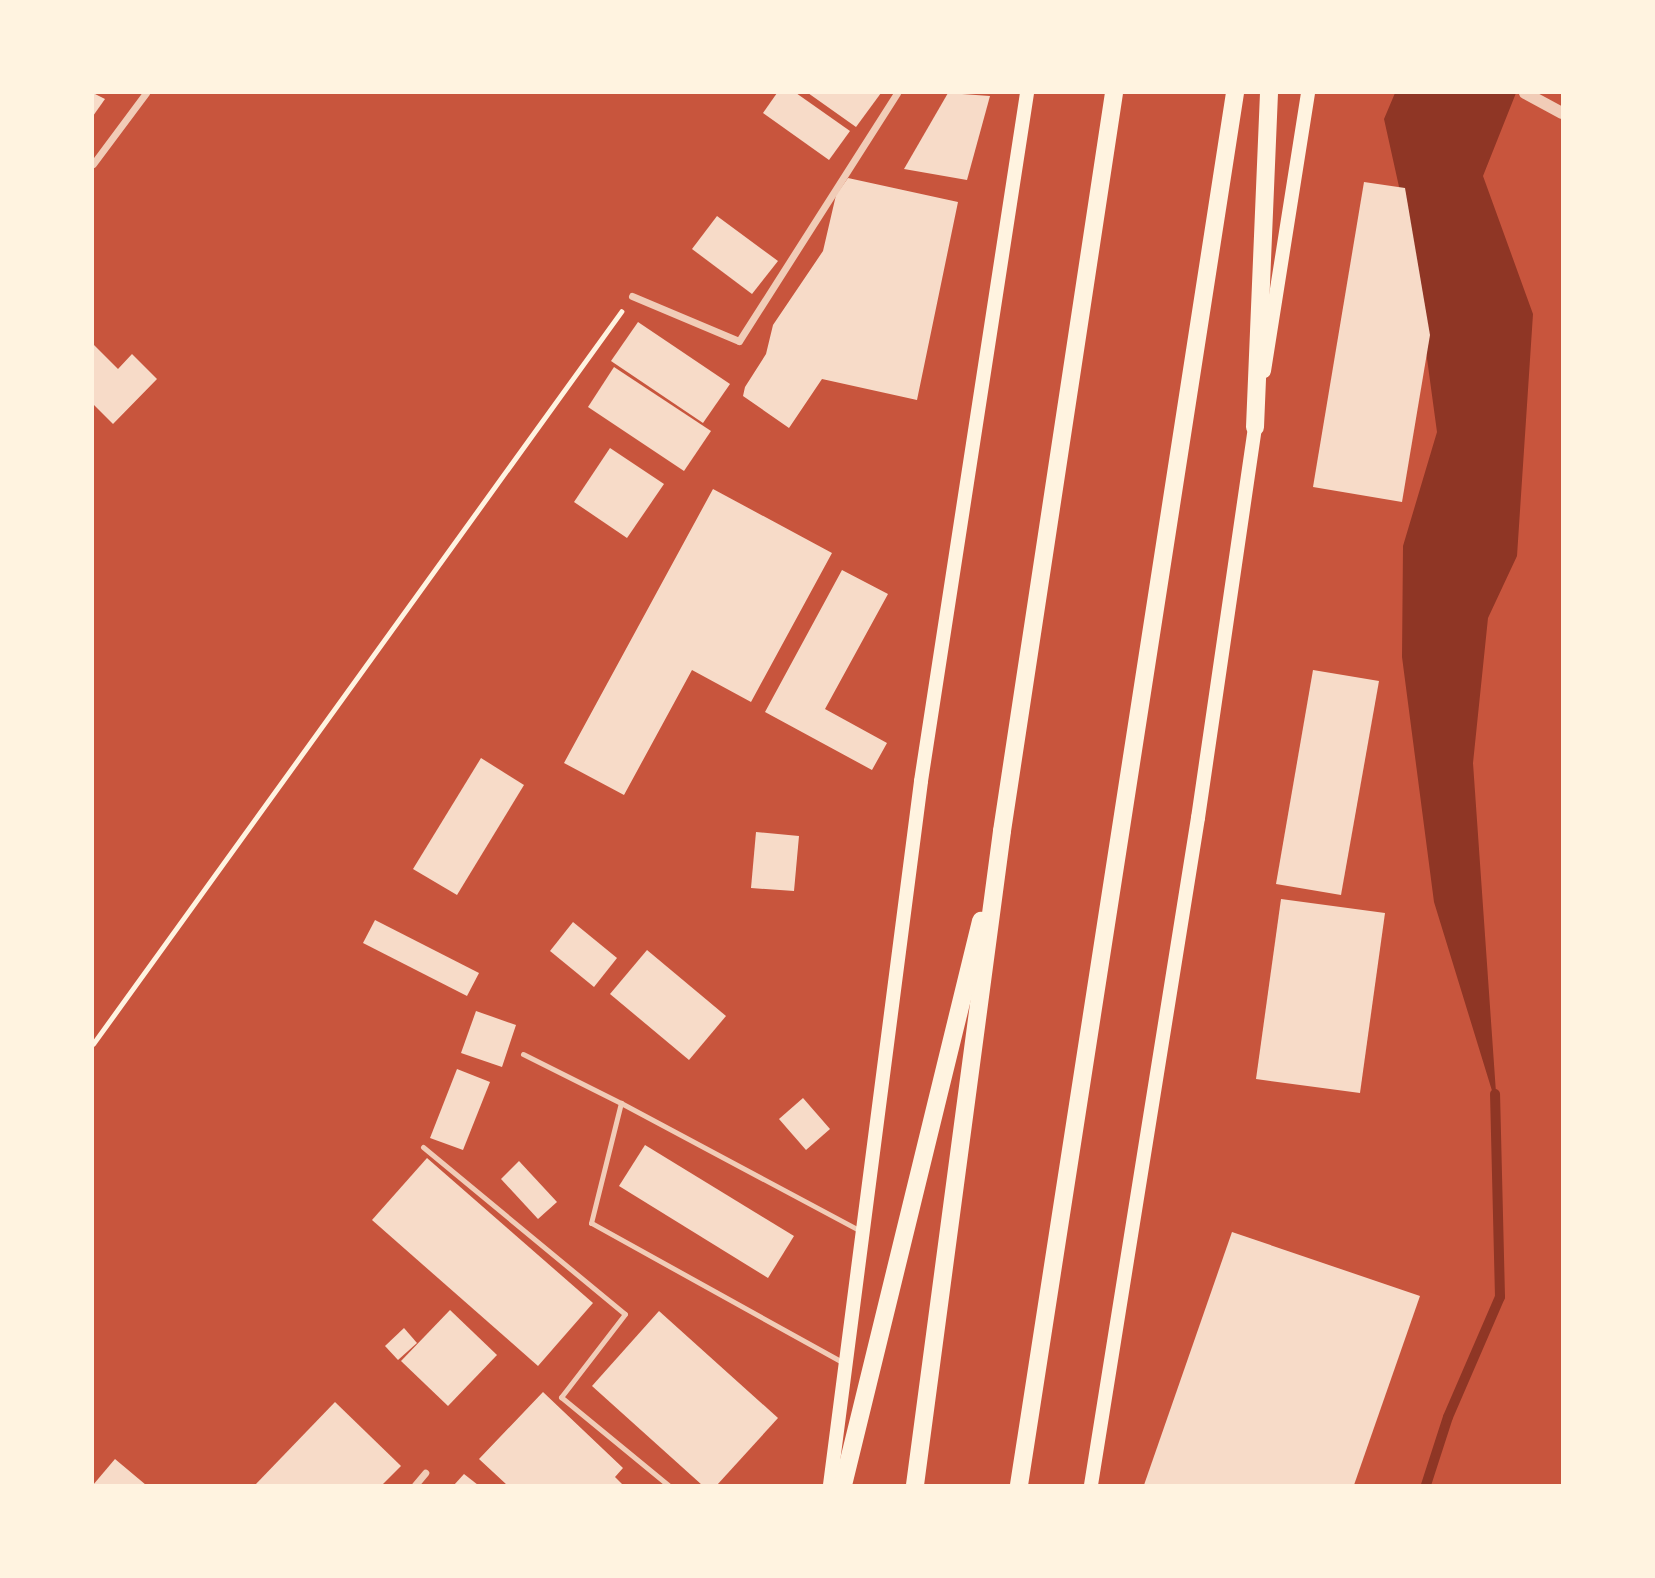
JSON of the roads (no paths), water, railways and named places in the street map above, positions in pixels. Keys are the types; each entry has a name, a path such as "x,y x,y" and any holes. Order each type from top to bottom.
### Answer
{"main road":[{"path":"830,1485 921,781 1027,93"},
{"path":"915,1485 1002,831 1114,93"},
{"path":"1018,1485 1235,93"},
{"path":"1255,427 1269,93"},
{"path":"1091,1485 1198,818 1255,427 1308,93"},
{"path":"843,1485 1002,831"}],"street":[{"path":"93,164 146,93"},
{"path":"632,296 738,341 897,93"},
{"path":"1525,93 1562,113"},
{"path":"415,1485 425,1473"}],"lane":[{"path":"523,1054 862,1231"},
{"path":"621,1103 591,1223 844,1363"},
{"path":"423,1147 625,1314 561,1396 667,1485"}],"waterway":[{"path":"1426,1485 1448,1417 1500,1297 1495,1094"}]}
